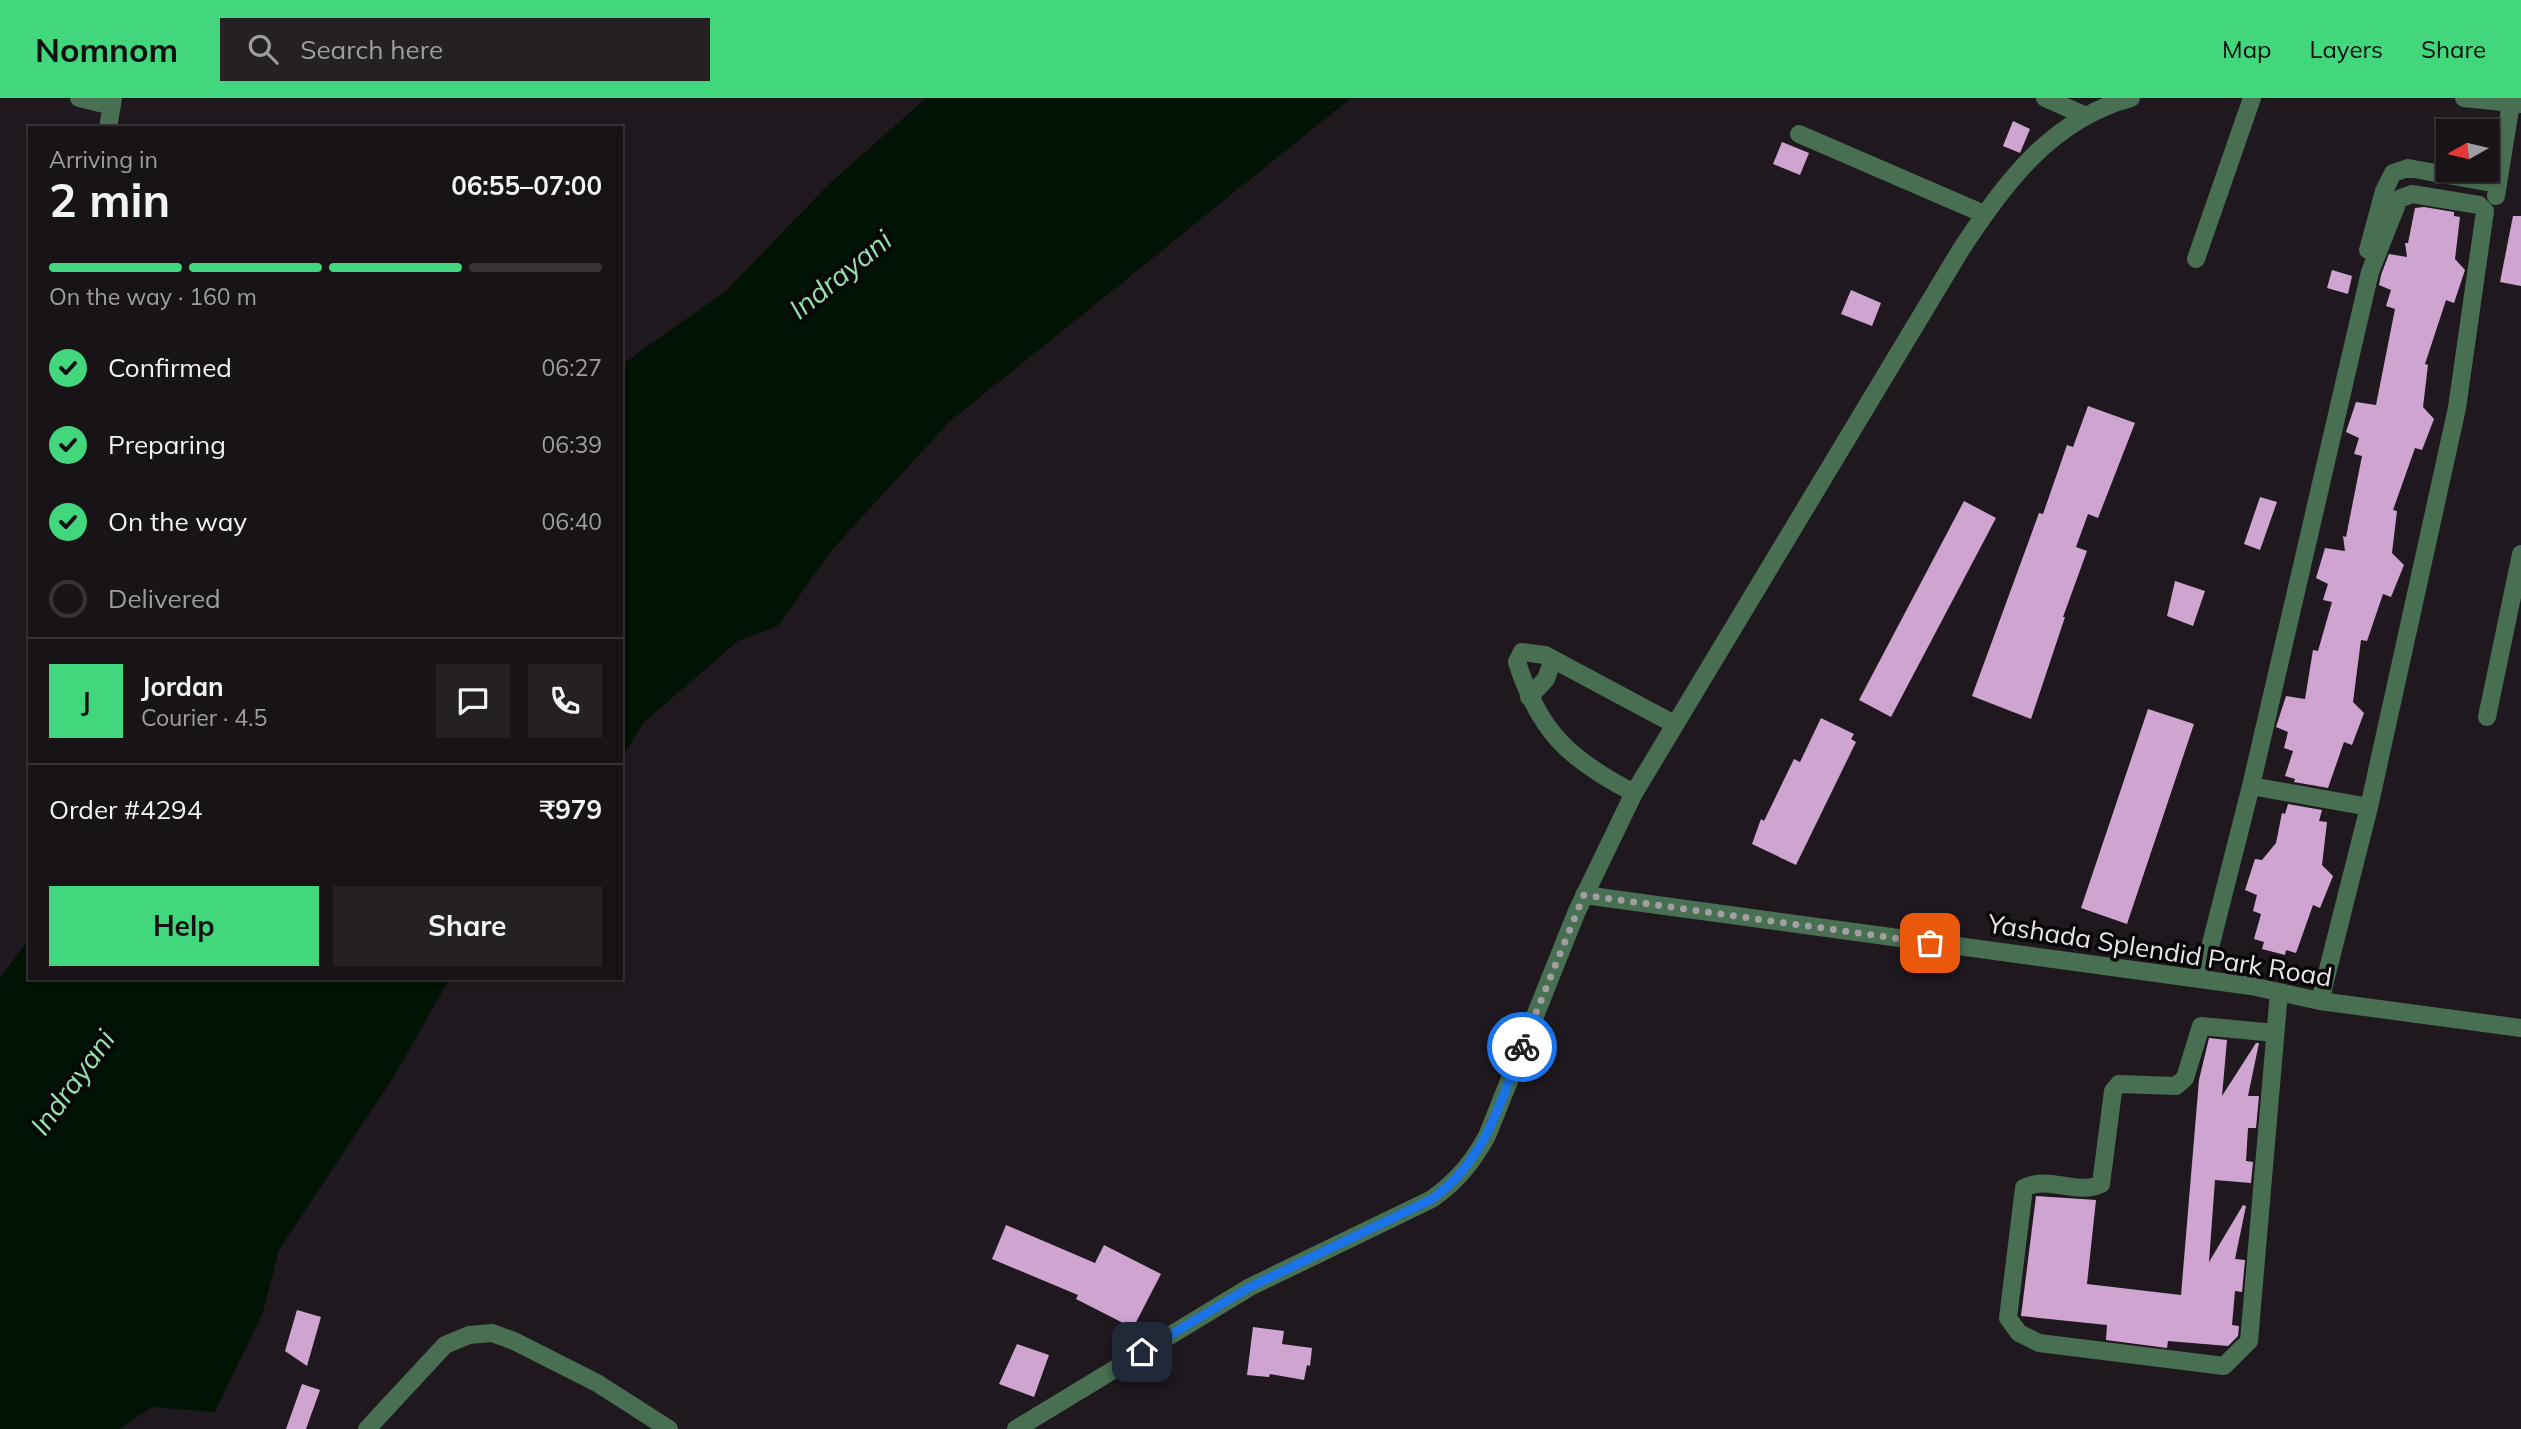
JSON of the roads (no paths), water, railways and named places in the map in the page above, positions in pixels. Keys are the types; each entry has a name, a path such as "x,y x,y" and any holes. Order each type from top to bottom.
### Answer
{"street":[{"path":"79,98 112,102 108,126"},
{"path":"2045,98 2084,115"},
{"path":"1016,1429 1250,1287 1432,1199 1456,1182 1473,1161 1487,1136 1584,895 1634,793 1984,214 1996,196 2042,146 2084,115 2131,98"},
{"path":"2196,258 2252,98"},
{"path":"2370,272 2367,255 2384,191 2393,173 2408,168 2497,190 2516,104 2464,98"},
{"path":"1799,134 1984,214"},
{"path":"2202,979 2251,786 2370,272 2399,199 2412,194 2479,205 2484,211 2457,408 2369,807 2320,1001"},
{"path":"2487,717 2521,554"},
{"path":"1634,793 1594,772 1570,754 1547,729 1529,697 1517,662 1522,652 1533,651 1553,659 1674,724"},
{"path":"1529,697 1546,679 1553,659"},
{"path":"2251,786 2369,807"},
{"name":"Yashada Splendid Park Road","path":"1584,895 2202,979 2320,1001 2521,1028"},
{"path":"2275,1033 2201,1026 2185,1077 2176,1086 2130,1082 2119,1084 2113,1091 2101,1184 2091,1189 2034,1182 2024,1188 2008,1318 2019,1333 2039,1343 2224,1366 2249,1341 2279,992"},
{"path":"367,1429 445,1345 469,1335 492,1333 514,1341 597,1383 670,1429"}],"water":[{"name":"Indrayani","path":"926,98 1351,98 948,423 831,551 778,626 738,641 644,722 623,756 623,364 726,291 828,185"},
{"name":"Indrayani","path":"28,941 28,980 449,980 393,1078 279,1250 263,1312 215,1412 152,1407 119,1429 0,1429 0,978"}]}
